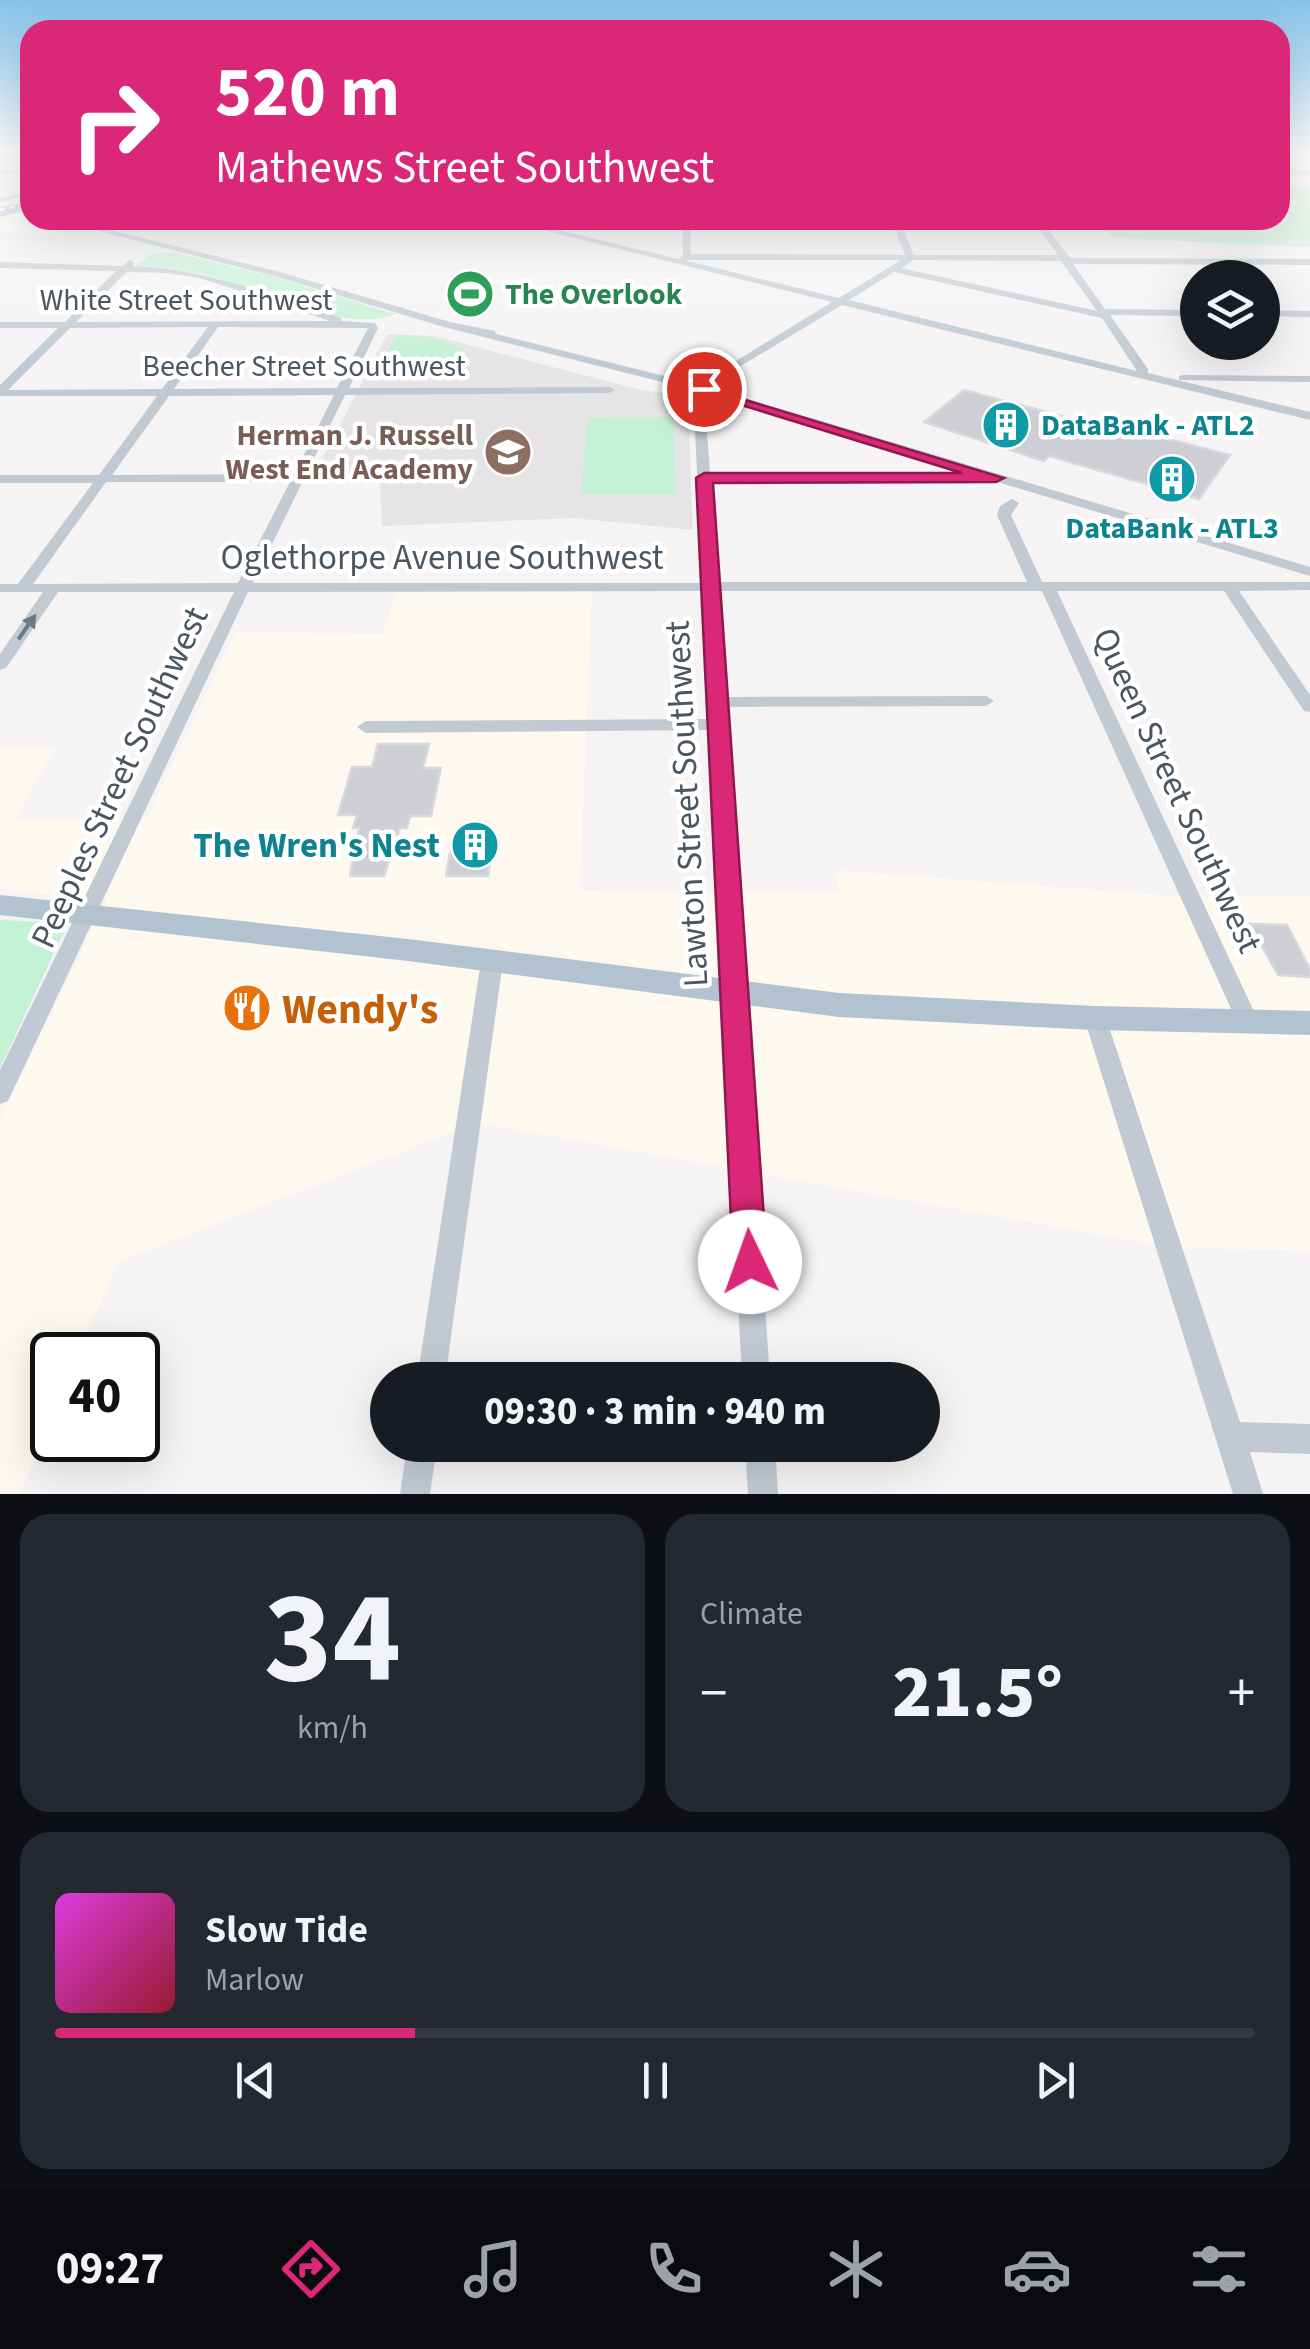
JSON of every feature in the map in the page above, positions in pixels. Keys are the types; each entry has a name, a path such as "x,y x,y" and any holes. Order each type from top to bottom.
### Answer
{"main road":[{"path":"0,904 492,960 839,1005 1095,1018 1310,1023"}],"street":[{"path":"98,230 704,389 996,478 1308,581"},
{"path":"552,230 683,259 1310,416"},
{"path":"683,259 685,230"},
{"path":"899,230 911,258"},
{"path":"1044,230 1147,376"},
{"path":"132,239 141,253"},
{"path":"0,392 141,253 162,247"},
{"name":"Lawton Street Southwest","path":"755,1362 720,702 699,394 714,380 911,258"},
{"path":"683,259 1310,262"},
{"path":"0,265 128,266 202,276 336,319 340,324"},
{"path":"892,269 1105,314 1180,313"},
{"path":"1280,314 1310,314"},
{"name":"White Street Southwest","path":"0,325 371,325"},
{"path":"22,588 214,325"},
{"name":"Peeples Street Southwest","path":"0,1094 371,325"},
{"path":"1147,376 1310,379"},
{"name":"Beecher Street Southwest","path":"0,392 609,390"},
{"path":"0,479 297,478"},
{"path":"704,478 996,478"},
{"name":"Queen Street Southwest","path":"1012,504 1004,516 1042,585 1248,1022"},
{"name":"Oglethorpe Avenue Southwest","path":"0,588 1228,585 1308,581"},
{"path":"1228,585 1310,706"},
{"path":"0,666 54,588"},
{"path":"720,702 986,701"},
{"path":"366,727 721,724"},
{"path":"434,1362 492,960"},
{"path":"1095,1018 1248,1494"},
{"path":"1230,1437 1310,1439"},
{"path":"415,1494 420,1462"},
{"path":"761,1462 763,1494"}],"shaded area":[{"path":"0,222 20,222 20,230 67,230 44,237 15,230 0,234"},
{"name":"Herman J. Russell West End Academy","path":"387,334 435,336 641,390 678,395 689,427 693,530 573,518 382,526 380,484 368,477 313,477"},
{"path":"399,584 592,585 580,890 839,893 835,870 1177,896 1310,895 1310,1251 1173,1248 477,1123 118,1262 88,1332 30,1332 30,1462 33,1462 20,1494 0,1494 0,1118 106,901 0,889 0,748 56,747 15,819 146,819 235,632 383,634"}],"green space":[{"path":"1290,222 1310,222 1310,247 1116,238 1104,230 1290,230"},
{"path":"171,252 272,276 395,314 375,319 329,315 213,277 135,265 152,254"},
{"path":"398,335 452,344 467,355 467,368 384,370 379,367"},
{"path":"673,417 676,494 581,494 588,418"},
{"path":"0,920 68,923 0,1068"}],"building":[{"path":"964,390 1230,455 1199,499 1049,456 1044,461 924,422"},
{"path":"378,744 429,744 423,768 441,768 431,816 410,816 407,828 400,828 384,876 350,876 359,828 353,828 357,815 338,815 352,767 372,767"},
{"name":"The Wren's Nest","path":"480,827 478,838 494,837 488,876 446,876 450,853 457,853 460,828"},
{"path":"1250,924 1287,925 1310,969 1310,977 1278,975"}],"place":[{"name":"The Overlook","path":"470,294"},
{"name":"DataBank - ATL2","path":"1006,425"},
{"name":"Herman J. Russell West End Academy","path":"508,452"},
{"name":"DataBank - ATL3","path":"1172,479"},
{"name":"The Wren's Nest","path":"475,845"},
{"name":"Wendy's","path":"247,1008"}],"route":[{"path":"704,389 996,478 704,478 750,1262"}]}
